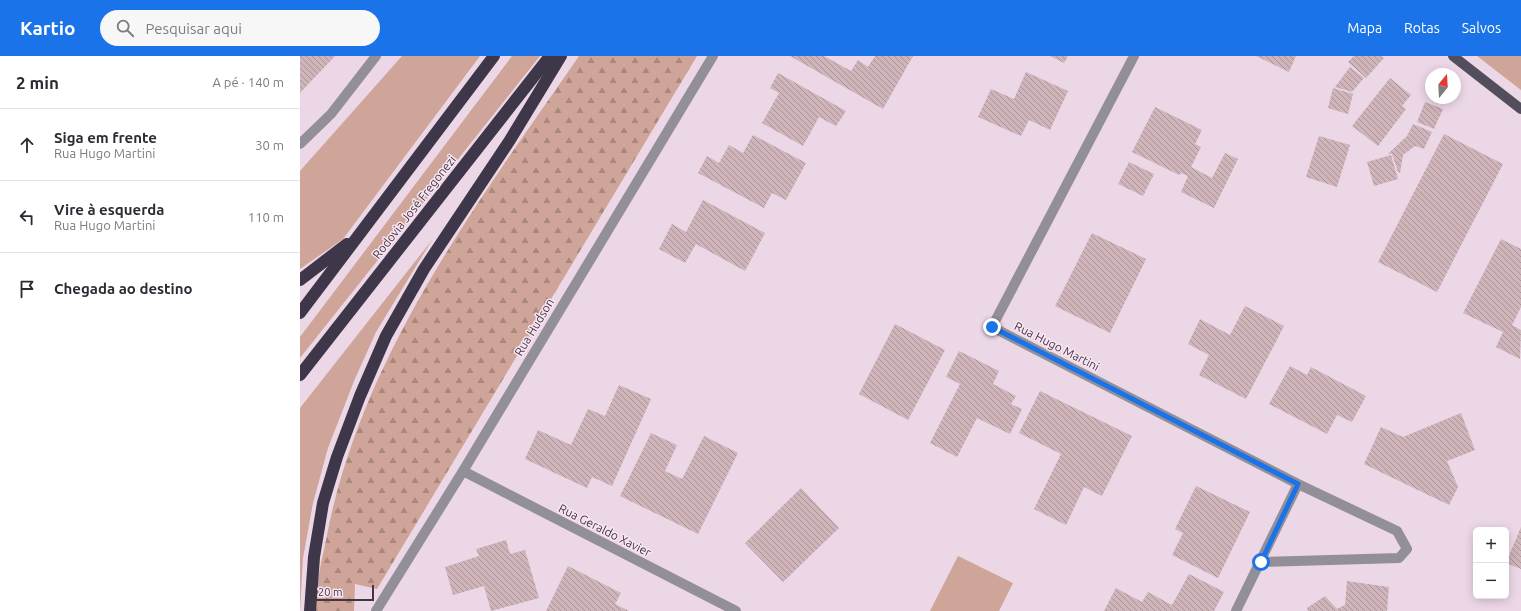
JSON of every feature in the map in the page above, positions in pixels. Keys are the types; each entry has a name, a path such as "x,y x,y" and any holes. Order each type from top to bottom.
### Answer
{"highway":[{"path":"300,313 494,56"},
{"name":"Rodovia José Fregonezi","path":"300,375 550,56"},
{"path":"310,611 314,557 323,503 337,457 360,396 386,336 424,269 510,140 561,56"},
{"path":"300,280 361,233"}],"main road":[{"path":"1453,56 1521,109"}],"street":[{"path":"300,144 331,114 376,56"},
{"name":"Rua Hudson","path":"376,611 463,471 713,56"},
{"name":"Rua Hugo Martini","path":"1134,56 992,327 1298,484 1397,532 1407,549 1399,558 1261,562"},
{"name":"Rua Geraldo Xavier","path":"463,471 736,611"},
{"path":"1236,611 1298,484"}],"green space":[{"path":"402,56 480,56 343,239 300,269 300,171"},
{"path":"512,56 540,56 300,358 300,337"},
{"path":"579,56 697,56 377,589 355,584 354,611 316,611 316,593 320,567 342,473 365,409 394,346 427,286 463,227"},
{"path":"1477,56 1521,56 1521,90"},
{"path":"432,240 376,332 354,381 328,448 313,503 303,558 300,611 300,408"},
{"path":"958,556 1013,583 999,611 930,611"}],"building":[{"path":"300,56 335,56 300,93"},
{"path":"790,56 824,56 851,71 858,60 868,67 875,56 913,56 883,109"},
{"path":"1050,56 1068,56 1064,63"},
{"path":"1256,56 1296,56 1289,72"},
{"path":"1354,56 1381,56 1384,58 1366,78 1348,62"},
{"path":"1350,67 1364,78 1352,92 1335,87"},
{"path":"1026,72 1068,91 1050,130 1029,120 1021,136 978,117 991,89 1014,99"},
{"path":"778,73 846,111 836,126 819,117 803,146 762,123 779,93 770,88"},
{"path":"1390,78 1411,95 1402,106 1406,109 1378,146 1352,126"},
{"path":"1333,88 1353,94 1348,114 1328,108"},
{"path":"1425,102 1425,104 1430,104 1443,109 1434,129 1417,122"},
{"path":"1155,107 1202,130 1195,144 1201,147 1191,167 1212,178 1225,153 1238,159 1214,208 1181,192 1188,176 1181,173 1179,175 1132,152"},
{"path":"1413,124 1432,132 1424,149 1415,146 1403,155 1400,173 1398,172 1392,154 1388,154 1407,136"},
{"path":"1444,134 1503,164 1437,292 1378,262"},
{"path":"753,135 806,163 786,200 772,193 764,208 698,173 707,156 719,163 729,145 743,153"},
{"path":"1319,136 1350,145 1337,187 1306,177"},
{"path":"1391,155 1398,179 1374,186 1367,162"},
{"path":"1129,162 1154,174 1143,196 1118,184"},
{"path":"703,200 765,233 745,271 696,244 685,263 659,249 672,224 686,232"},
{"path":"1092,233 1146,259 1110,333 1055,306"},
{"path":"1501,239 1521,249 1521,307 1512,325 1521,330 1520,359 1496,347 1503,332 1463,313"},
{"path":"1245,306 1284,326 1246,399 1199,375 1209,355 1188,344 1200,319 1230,335"},
{"path":"895,324 945,350 908,420 859,394"},
{"path":"959,351 999,371 993,384 1016,396 1011,404 1022,409 1010,434 977,418 957,457 930,443 960,384 946,377"},
{"path":"1290,366 1307,375 1311,367 1366,396 1352,422 1337,415 1327,434 1269,404"},
{"path":"619,385 651,399 612,486 592,477 587,488 525,459 538,430 571,445 588,409 605,416"},
{"path":"1040,391 1132,436 1102,496 1084,487 1066,525 1034,509 1061,454 1019,433"},
{"path":"1461,413 1475,450 1447,461 1458,487 1449,505 1364,464 1381,427 1403,437"},
{"path":"651,433 677,445 665,471 682,479 704,436 738,453 698,534 620,496"},
{"path":"1196,486 1250,512 1218,578 1172,555 1183,533 1175,529"},
{"path":"801,488 839,528 783,582 745,543"},
{"path":"1521,527 1521,569 1509,564 1509,556"},
{"path":"506,540 510,554 525,550 539,598 491,611 484,586 453,595 445,567 479,556 476,549"},
{"path":"568,566 621,593 615,604 629,611 546,611"},
{"path":"1189,574 1224,592 1214,611 1104,611 1116,588 1142,602 1148,592 1172,605"},
{"path":"1347,581 1389,587 1387,611 1308,611 1307,608 1325,596 1337,609 1345,605"}],"route":[{"path":"992,327 1298,484 1261,562"}]}
